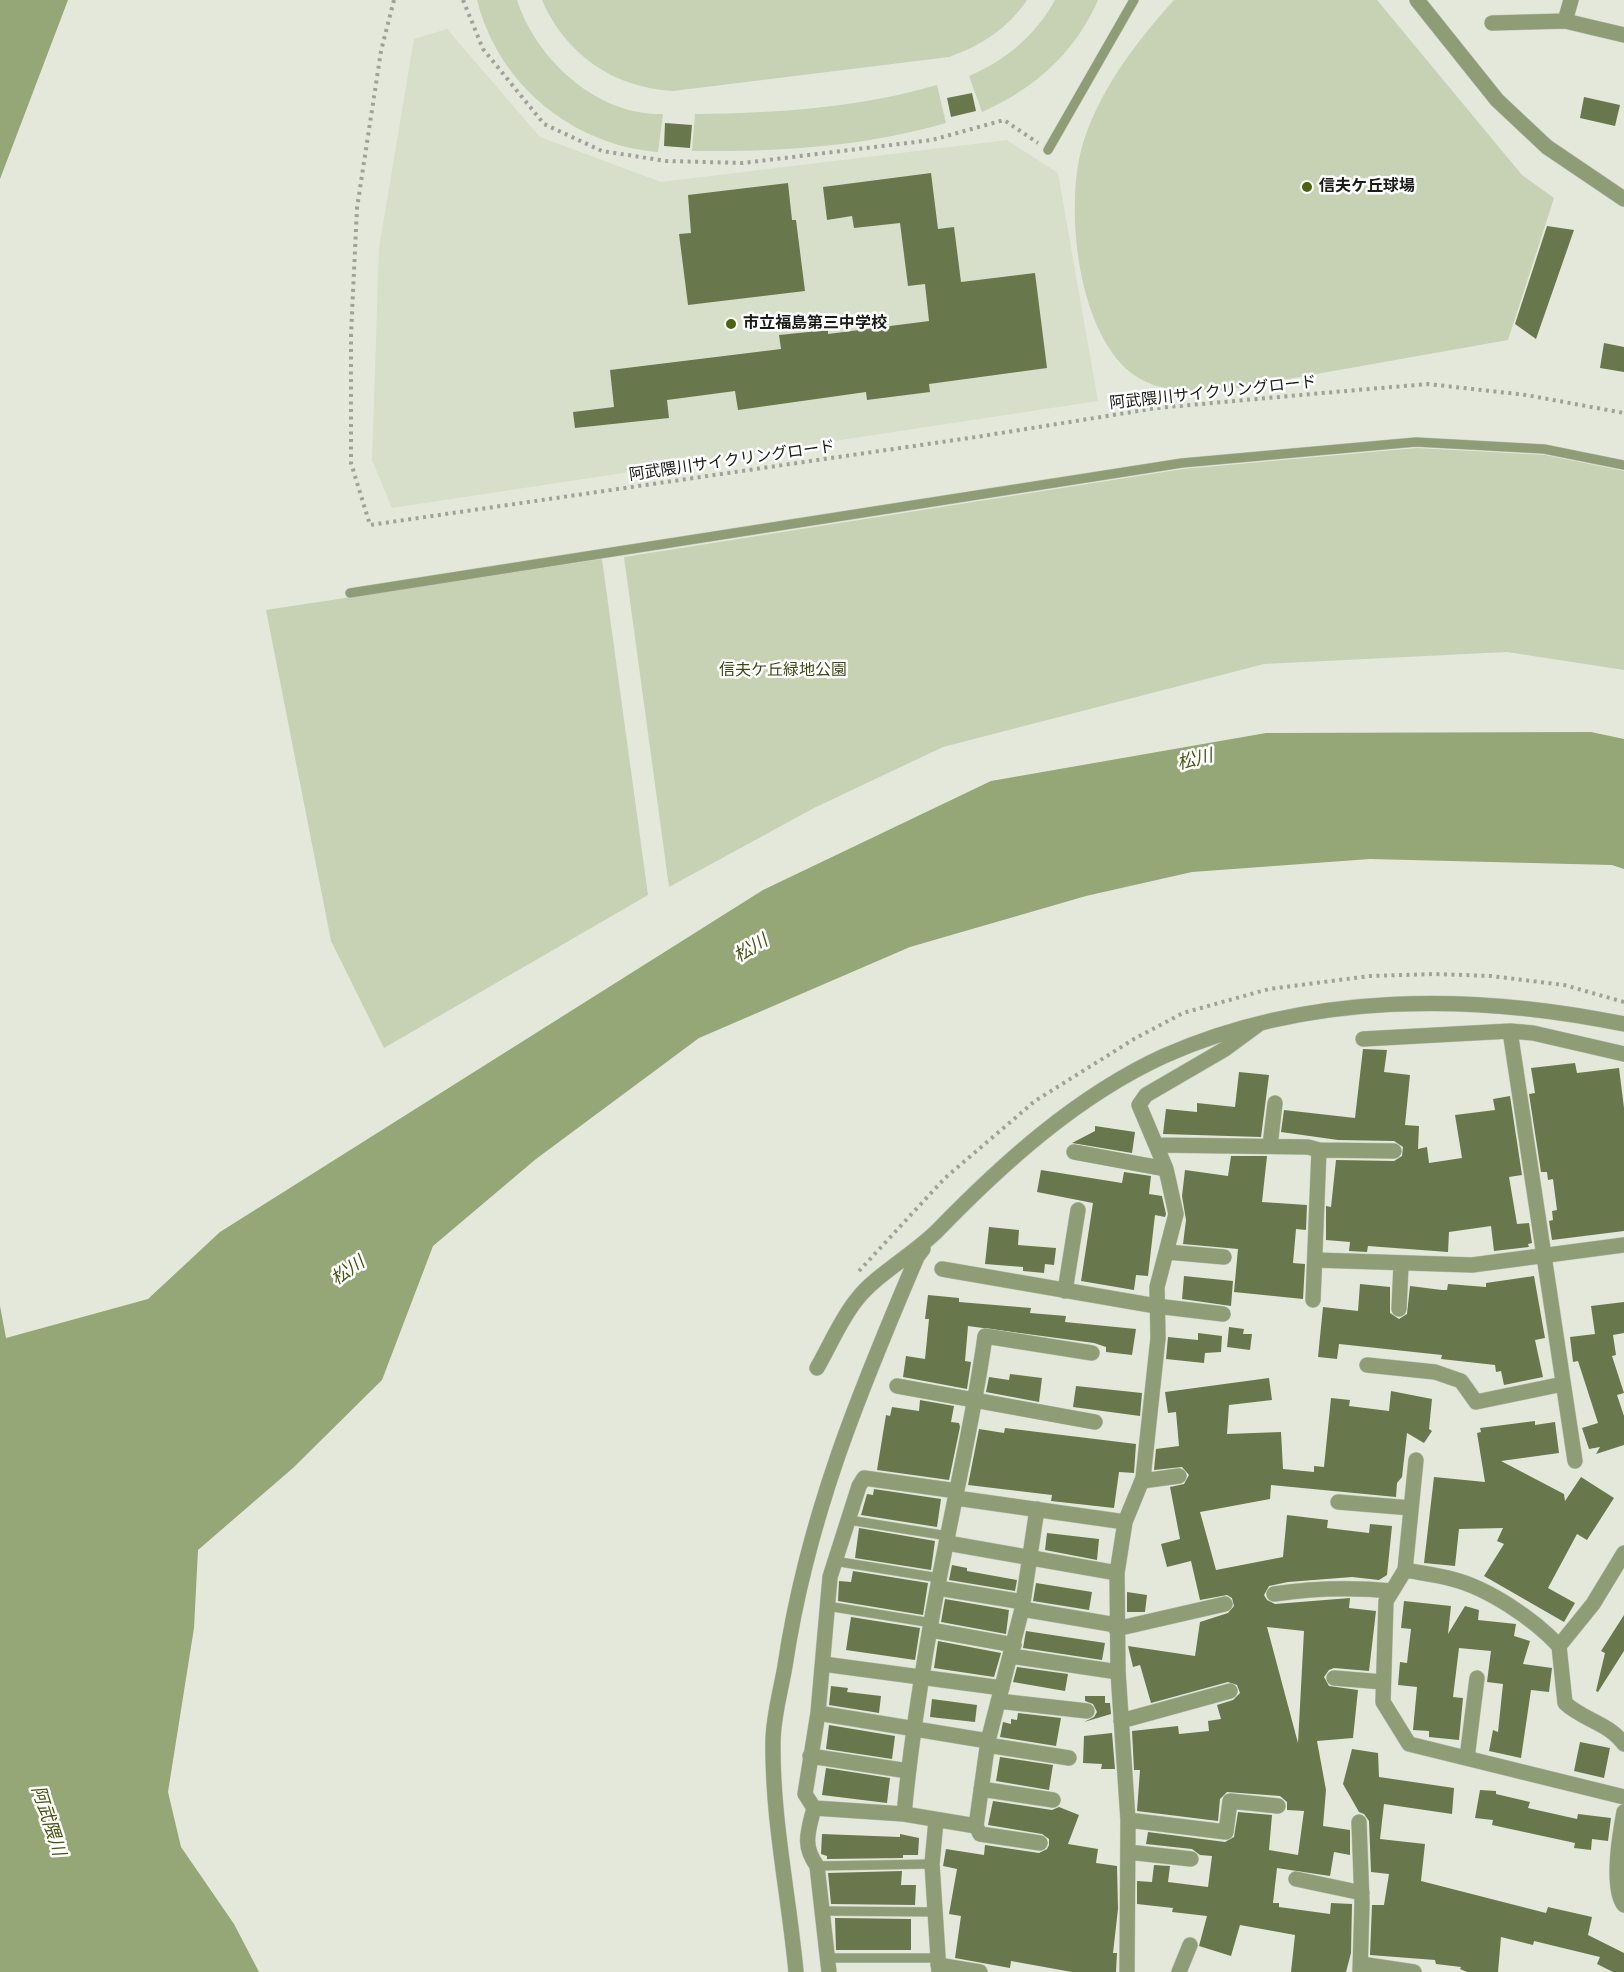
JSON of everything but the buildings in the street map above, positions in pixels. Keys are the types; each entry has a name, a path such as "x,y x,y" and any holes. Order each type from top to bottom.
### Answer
{"street":[{"path":"1417,0 1497,100 1547,147 1624,199"},
{"path":"1565,21 1571,0"},
{"path":"1492,23 1565,21 1624,35"},
{"path":"817,1368 858,1298 935,1233 978,1188 1033,1141 1096,1095 1163,1057 1241,1027 1349,1008 1446,1002 1508,1005 1624,1024"},
{"path":"1131,1970 1128,1820 1116,1627 1117,1573 1125,1522 1142,1482 1158,1338 1157,1287 1176,1214 1166,1169 1139,1105 1146,1095 1225,1049 1259,1024"},
{"path":"1363,1039 1510,1031 1533,1033 1624,1054"},
{"path":"1510,1031 1575,1461"},
{"path":"1270,1146 1275,1103"},
{"path":"1156,1145 1270,1146 1308,1147 1319,1150 1394,1151"},
{"path":"1313,1300 1319,1150"},
{"path":"1074,1152 1166,1169"},
{"path":"1065,1291 1078,1210"},
{"path":"796,1972 779,1827 773,1740 788,1645 810,1538 840,1446 917,1257 935,1233"},
{"path":"1315,1260 1401,1265 1473,1265 1624,1245"},
{"path":"1167,1251 1224,1257"},
{"path":"1399,1309 1401,1265"},
{"path":"942,1269 1156,1306 1223,1314"},
{"path":"904,1814 922,1676 947,1539 977,1400 985,1336 1092,1353"},
{"path":"1367,1365 1435,1372 1461,1381 1476,1402 1563,1384"},
{"path":"897,1386 1095,1422"},
{"path":"1416,1460 1405,1570 1386,1601 1383,1702 1409,1743 1624,1797"},
{"path":"1142,1482 1179,1476"},
{"path":"828,1965 817,1866 808,1854 807,1837 814,1808 805,1794 818,1713 827,1606 834,1561 859,1486 864,1478 1037,1509 1125,1522"},
{"path":"1338,1502 1411,1509"},
{"path":"1037,1509 1028,1557 1023,1605 988,1743 976,1826 980,1834 1040,1844"},
{"path":"947,1539 1117,1573"},
{"path":"1559,1646 1593,1604 1624,1554"},
{"path":"1405,1570 1452,1579 1474,1587 1522,1614 1544,1630 1559,1646 1565,1703 1575,1712 1599,1722 1624,1744"},
{"path":"939,1583 1116,1627 1225,1604"},
{"path":"1274,1594 1313,1588 1392,1591"},
{"path":"931,1626 1013,1650 1118,1672"},
{"path":"823,1664 922,1676 1000,1695 1088,1711"},
{"path":"1334,1678 1383,1682"},
{"path":"1467,1758 1477,1678"},
{"path":"1121,1721 1230,1691"},
{"path":"818,1713 1069,1758"},
{"path":"810,1756 908,1771"},
{"path":"981,1788 1053,1800"},
{"path":"1128,1820 1226,1832 1230,1801 1278,1806"},
{"path":"814,1808 904,1814 976,1826"},
{"path":"1624,1812 1618,1857 1618,1898 1624,1905"},
{"path":"936,1820 932,1864 938,1965 980,1972"},
{"path":"1359,1822 1362,1893 1360,1968 1414,1972"},
{"path":"1128,1852 1191,1859"},
{"path":"1296,1879 1362,1893"},
{"path":"1179,1972 1190,1945"}],"lane":[{"path":"1048,150 1134,0"},
{"path":"350,593 1182,463 1416,442 1544,449 1624,465"},
{"path":"849,1520 947,1539"},
{"path":"834,1561 939,1583"},
{"path":"827,1606 931,1626"},
{"path":"817,1866 932,1864"},
{"path":"821,1911 936,1911"},
{"path":"828,1965 938,1965"}],"path":[{"name":"阿武隈川サイクリングロード","path":"394,0 381,51 357,208 351,335 351,463 370,525 976,437 1157,408 1334,392 1428,384 1526,395 1624,412"},
{"path":"463,0 483,49 544,124 602,151 666,161 743,163 932,140 1004,120 1048,150"}],"shaded area":[{"name":"市立福島第三中学校","path":"447,29 540,137 661,182 1007,140 1058,173 1098,401 392,508 372,460 379,248 414,39"}],"green space":[{"path":"477,0 517,0 526,22 539,43 554,63 572,80 615,105 639,112 663,114 658,152 626,147 596,137 568,123 543,105 521,83 502,58 487,30"},
{"path":"542,0 1027,0 1020,10 993,35 949,57 673,91 631,83 594,65 564,37"},
{"path":"1055,0 1098,0 1077,37 1051,67 1019,92 982,112 969,76 995,63 1018,46 1039,25"},
{"name":"信夫ケ丘球場","path":"1174,0 1377,0 1522,175 1554,198 1508,340 1226,390 1189,391 1164,388 1130,372 1112,352 1097,325 1086,295 1075,227 1078,163 1085,137 1101,99 1135,47"},
{"path":"937,85 946,123 852,143 788,149 692,151 695,114 817,108 877,99"},
{"name":"信夫ケ丘緑地公園","path":"1417,448 1545,455 1624,471 1624,670 1507,652 1264,664 943,747 814,808 669,887 624,557 1183,469"},
{"path":"602,559 648,895 384,1048 331,941 266,610"}],"water":[{"path":"0,0 68,0 0,179"},
{"path":"1591,732 1624,739 1624,869 1612,865 1370,859 1192,872 1086,896 910,947 699,1038 536,1159 433,1246 382,1380 293,1468 198,1550 194,1628 168,1792 181,1847 234,1924 259,1972 0,1972 0,1306 6,1338 148,1299 220,1232 763,890 991,781 1266,733"}],"place":[{"name":"信夫ケ丘球場","path":"1307,187"},
{"name":"市立福島第三中学校","path":"731,324"}],"water label":[{"name":"松川","path":"1195,760"},
{"name":"松川","path":"751,949"},
{"name":"松川","path":"348,1271"},
{"name":"阿武隈川","path":"48,1821"}]}
